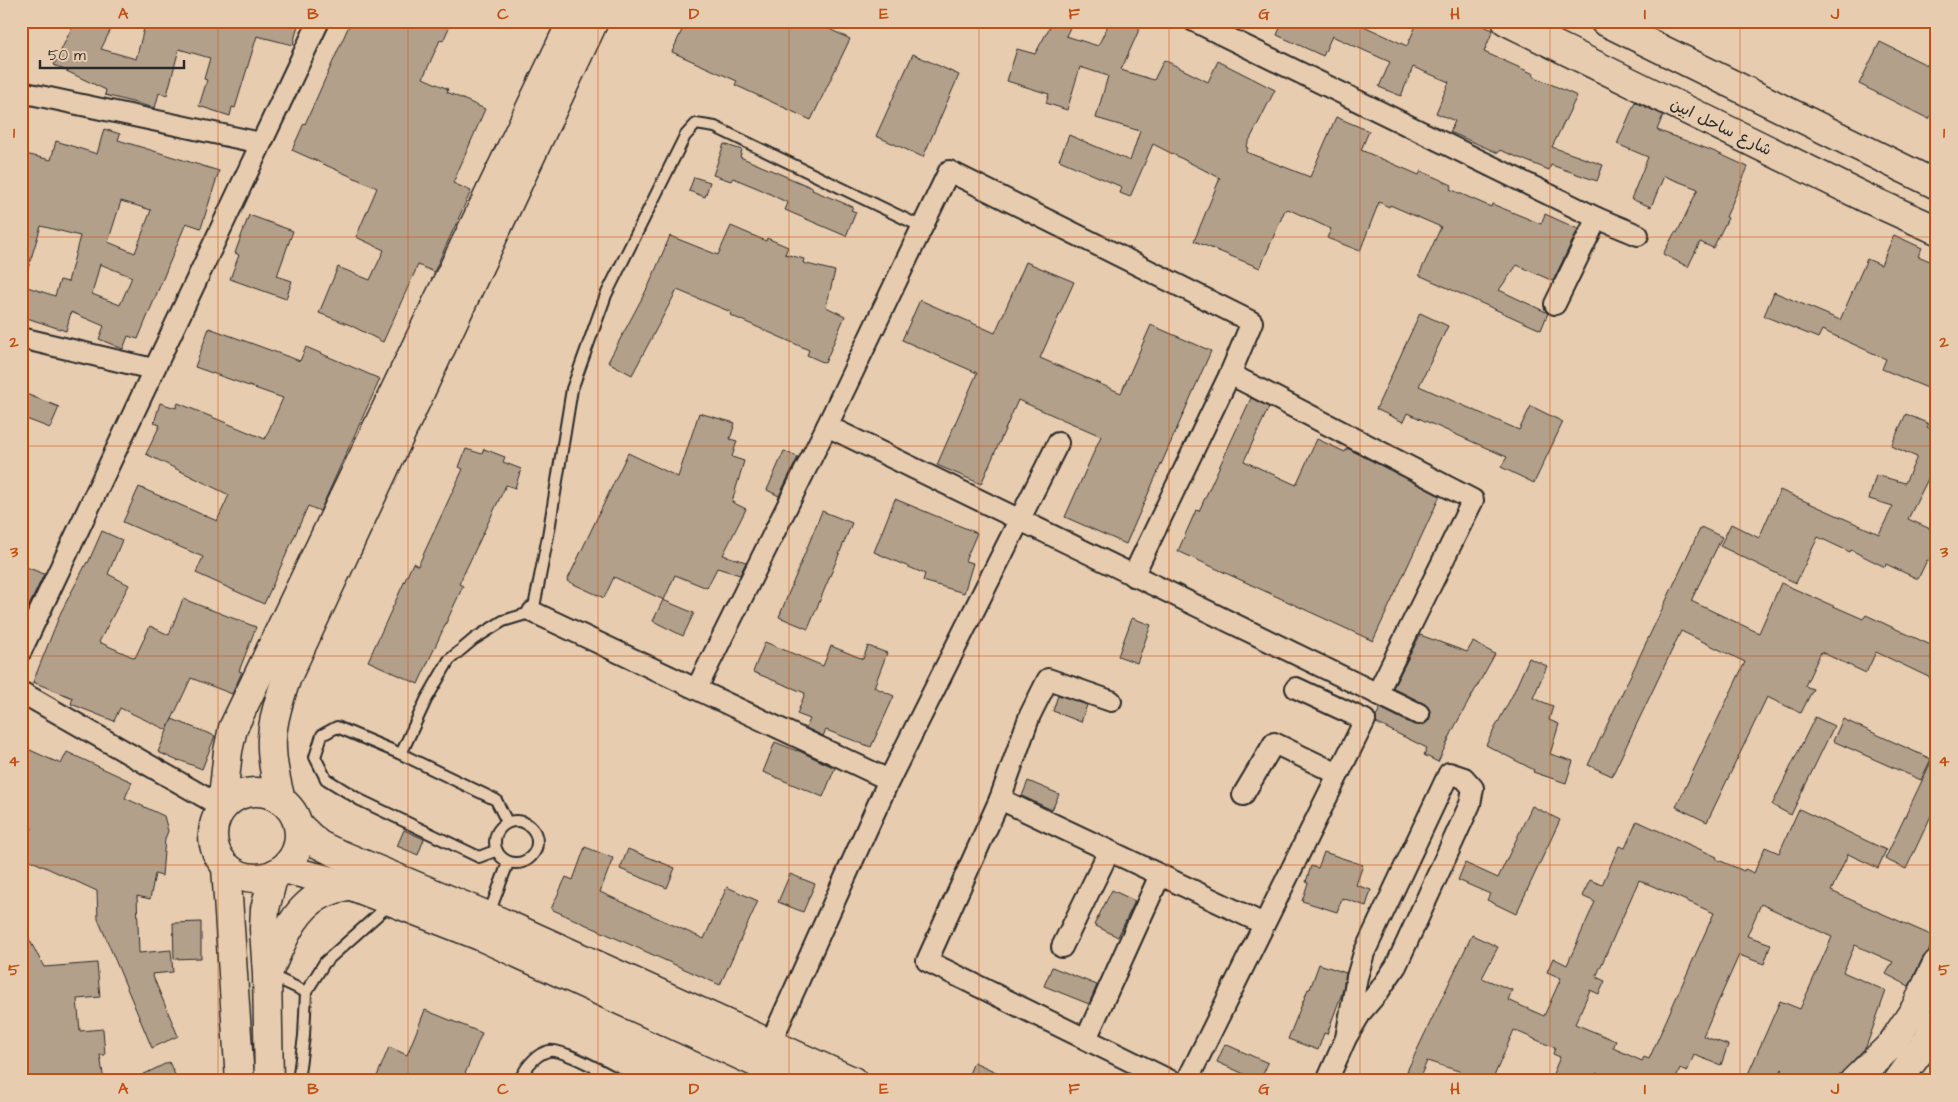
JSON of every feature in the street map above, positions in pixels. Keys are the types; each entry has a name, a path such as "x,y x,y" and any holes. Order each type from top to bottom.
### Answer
{"main road":[{"path":"222,808 228,751 233,728 572,21"},
{"path":"281,800 273,771 270,740 276,708 287,677 594,21"},
{"name":"شارع ساحل ابين","path":"1506,21 1866,198 1937,230"},
{"path":"1604,21 1937,184"},
{"path":"250,792 272,794 281,800 289,806 298,825 299,838 297,849 291,860 279,872 262,878 249,878 237,874 226,867 218,857 213,831 216,819 222,808 235,797 250,792"},
{"path":"298,825 318,844 488,916 796,1081"},
{"path":"226,867 240,1081"},
{"path":"279,872 349,885 480,936 761,1062 853,1081"},
{"path":"269,1081 267,974 264,929 266,909 279,872"},
{"path":"267,974 287,931 305,907 322,894 349,885"},
{"path":"1854,1081 1891,1044 1916,1010 1937,964"},
{"path":"1898,1081 1934,1034"}],"street":[{"path":"21,651 319,21"},
{"path":"1194,21 1597,218 1638,235"},
{"path":"21,92 261,143"},
{"path":"697,688 827,426 949,171 1252,322 1230,374 1133,576"},
{"path":"1555,304 1597,218"},
{"path":"21,338 153,369"},
{"path":"1230,374 1473,500 1377,694"},
{"path":"827,426 1419,714"},
{"path":"761,1062 889,780 1058,443"},
{"path":"533,612 889,780"},
{"path":"1111,701 1048,679 1030,715 1000,799 927,961 1171,1081"},
{"path":"1186,1081 1364,720 1296,688"},
{"path":"21,692 222,808"},
{"path":"1243,795 1274,743 1338,774"},
{"path":"1327,1081 1346,1038 1362,1011 1379,991 1396,966 1470,804 1473,788 1464,778 1449,774 1364,953 1357,977 1346,1038"},
{"path":"1000,799 1264,924"},
{"path":"1062,947 1109,851"},
{"path":"1086,1039 1160,875"}],"lane":[{"path":"401,754 426,700 449,660 474,639 503,621 533,612 551,518 572,389 606,295 685,136 696,124 715,127 922,227"},
{"path":"496,851 479,857 360,800 326,779 315,757 322,735 337,727 401,754 496,800 507,822"},
{"path":"524,821 537,833 537,850 525,863 508,863 496,851 495,834 507,822 524,821"},
{"path":"488,916 508,863"},
{"path":"298,1081 304,1036 306,992 325,962 392,902"},
{"path":"267,974 306,992"},
{"path":"519,1081 533,1061 549,1051 562,1053 621,1081"}],"building":[{"path":"75,21 115,21 101,49 136,59 146,21 299,21 293,45 257,36 235,108 232,107 230,116 199,106 207,80 204,79 210,58 179,49 167,95 159,93 155,108 105,95 106,90 54,65"},
{"path":"351,21 452,21 443,41 440,40 423,78 448,89 447,92 485,109 453,183 471,191 434,272 418,265 383,342 350,325 319,313 338,267 370,280 384,250 356,237 377,188 292,150"},
{"path":"686,21 813,21 850,39 811,120 735,85 737,81 672,52"},
{"path":"1053,21 1073,21 1066,36 1098,46 1110,21 1143,21 1121,70 1154,80 1164,60 1208,82 1218,61 1275,90 1246,147 1248,148 1246,152 1310,177 1336,117 1369,131 1361,150 1419,175 1421,171 1452,185 1450,189 1491,207 1492,204 1541,224 1545,214 1578,229 1553,281 1517,265 1499,290 1548,313 1541,330 1419,275 1441,227 1390,205 1389,207 1379,202 1360,251 1327,238 1331,229 1288,209 1285,210 1260,268 1194,241 1220,178 1153,144 1130,197 1120,193 1122,187 1059,160 1069,135 1130,161 1140,131 1096,118 1108,76 1080,67 1067,110 1046,103 1049,94 1007,81 1017,49 1035,54"},
{"path":"1283,21 1353,21 1407,46 1418,21 1471,21 1493,30 1484,52 1577,96 1552,147 1603,165 1597,181 1551,165 1549,170 1500,150 1498,153 1450,132 1455,121 1436,113 1449,82 1413,67 1401,96 1379,87 1390,62 1332,36 1323,56 1277,35"},
{"path":"1880,42 1937,70 1937,103 1929,119 1859,84"},
{"path":"913,54 959,75 923,157 876,136"},
{"path":"1635,102 1663,115 1657,130 1713,151 1748,167 1726,217 1728,218 1713,248 1700,242 1688,267 1663,254 1675,232 1677,233 1698,189 1664,176 1651,207 1631,199 1648,157 1617,144"},
{"path":"104,129 120,134 118,140 219,171 201,228 186,223 138,339 128,336 123,349 99,339 104,326 71,312 66,331 21,316 21,285 55,296 60,280 68,282 80,236 41,226 25,278 21,277 21,153 51,160 56,141 97,154","holes":["121,201 151,210 135,253 108,242","100,264 132,277 120,305 92,294"]},
{"path":"724,144 742,150 740,157 853,207 851,210 856,212 846,236 785,210 788,203 762,190 733,178 731,181 713,175"},
{"path":"694,177 710,182 705,197 689,191"},
{"path":"249,215 293,231 277,276 292,281 286,299 230,279 239,255 235,253"},
{"path":"731,226 766,241 767,238 788,247 785,254 804,259 803,263 835,271 826,307 845,316 825,363 807,355 809,350 730,315 731,312 677,290 632,375 608,362 649,285 670,236 718,255"},
{"path":"1894,235 1922,248 1918,256 1937,264 1937,392 1882,369 1886,359 1822,330 1818,338 1764,316 1774,292 1840,320 1867,259 1881,265"},
{"path":"1026,262 1074,282 1040,358 1121,393 1151,325 1211,351 1126,544 1065,517 1101,436 1018,400 981,484 937,465 977,373 902,340 920,300 995,333"},
{"path":"1420,313 1448,326 1419,386 1519,430 1531,406 1563,422 1534,483 1501,467 1507,457 1407,413 1403,422 1376,409"},
{"path":"209,328 300,361 306,347 380,379 320,511 308,506 264,604 196,573 203,557 123,522 139,487 217,521 229,495 146,454 160,425 154,423 160,403 176,408 178,403 265,439 283,398 195,367"},
{"path":"21,392 59,407 50,428 21,417"},
{"path":"1251,398 1269,407 1244,461 1296,485 1317,439 1345,452 1347,448 1440,496 1373,641 1178,551 1196,510 1199,511"},
{"path":"699,413 735,423 730,439 737,441 732,457 744,461 732,502 746,509 723,555 746,562 740,575 717,568 707,588 675,575 664,600 614,577 604,598 567,581 628,453 678,477"},
{"path":"1906,414 1929,424 1927,427 1937,432 1937,461 1908,519 1937,532 1937,565 1927,560 1918,579 1886,564 1885,567 1851,550 1850,552 1818,537 1796,583 1720,546 1731,524 1759,538 1780,490 1879,534 1893,506 1869,499 1876,475 1905,483 1917,457 1891,446"},
{"path":"466,449 482,454 484,449 505,457 503,462 521,469 515,488 506,485 459,584 463,586 418,684 368,661 413,563 418,566 463,469 459,467"},
{"path":"784,451 798,457 779,496 767,490"},
{"path":"895,499 977,533 965,561 973,563 964,593 923,581 925,574 874,552"},
{"path":"822,511 852,523 808,629 779,617"},
{"path":"1701,527 1722,537 1691,601 1759,633 1781,583 1863,619 1866,615 1937,648 1937,681 1876,652 1866,673 1821,652 1805,686 1813,689 1801,713 1767,697 1707,822 1676,807 1745,662 1681,631 1612,776 1588,765"},
{"path":"102,531 122,540 108,574 129,585 99,642 135,658 150,626 169,635 183,599 256,627 239,671 242,672 232,694 191,678 167,730 120,708 114,721 71,704 73,698 33,682 61,612 88,563"},
{"path":"21,565 44,574 21,623"},
{"path":"663,600 694,613 683,636 653,621"},
{"path":"1132,618 1151,625 1137,663 1118,656"},
{"path":"1420,635 1467,652 1473,642 1495,654 1455,726 1438,762 1424,755 1427,748 1376,723 1376,717 1380,708 1414,725 1425,724 1429,720 1431,713 1425,704 1393,688"},
{"path":"765,642 823,666 831,646 863,659 868,646 887,653 874,687 894,696 871,747 826,730 823,736 806,728 810,719 797,714 805,693 753,672"},
{"path":"1529,658 1547,666 1533,698 1553,706 1549,720 1559,724 1550,754 1573,761 1566,783 1533,772 1534,770 1486,745 1513,694"},
{"path":"1058,695 1087,705 1081,722 1053,711"},
{"path":"1815,717 1834,726 1791,815 1772,805"},
{"path":"172,719 215,736 202,769 158,752"},
{"path":"1843,719 1931,759 1921,780 1833,741"},
{"path":"775,742 835,768 823,797 763,772"},
{"path":"21,746 61,764 67,752 132,782 125,798 164,816 168,831 165,839 162,876 155,874 150,899 137,896 139,953 171,950 173,972 152,974 178,1036 152,1048 98,919 97,891 21,856 21,851 32,828 21,824"},
{"path":"1937,749 1937,803 1906,869 1885,859"},
{"path":"1028,781 1059,794 1052,810 1022,796"},
{"path":"1532,806 1560,820 1516,914 1487,900 1490,894 1458,880 1465,863 1498,878"},
{"path":"1799,809 1886,850 1878,868 1848,854 1831,891 1933,936 1929,951 1923,957 1909,986 1886,974 1893,962 1855,945 1843,972 1886,991 1866,1047 1834,1081 1794,1081 1782,1069 1777,1081 1745,1081 1780,1001 1800,1009 1832,937 1761,904 1747,936 1771,944 1764,964 1739,955 1703,1036 1728,1045 1721,1065 1694,1055 1687,1072 1680,1069 1675,1081 1615,1081 1597,1073 1594,1081 1550,1081 1560,1057 1553,1054 1555,1048 1514,1030 1492,1081 1459,1081 1462,1072 1427,1061 1420,1077 1407,1071 1472,935 1498,947 1482,978 1512,990 1508,1000 1544,1016 1561,978 1547,972 1553,958 1567,965 1595,902 1582,896 1590,880 1602,885 1619,846 1625,848 1637,821 1744,871 1745,869 1754,873 1765,847 1779,853","holes":["1639,880 1714,913 1649,1059 1644,1057 1642,1061 1613,1048 1616,1041 1575,1024 1590,990 1599,994 1605,981 1596,977"]},
{"path":"404,830 424,839 418,855 397,846"},
{"path":"585,847 613,858 600,892 704,939 727,887 758,901 720,985 551,909 566,877 573,880"},
{"path":"628,849 675,868 667,888 620,869"},
{"path":"1324,852 1363,865 1356,885 1371,890 1366,906 1342,898 1337,912 1302,901 1311,866 1318,868"},
{"path":"790,874 815,884 803,912 778,902"},
{"path":"1112,890 1135,901 1118,937 1094,925"},
{"path":"201,922 201,958 174,959 173,923"},
{"path":"21,924 44,967 97,963 100,997 77,999 80,1031 103,1029 105,1055 100,1055 104,1081 21,1081"},
{"path":"1319,964 1346,973 1342,993 1327,1034 1324,1033 1318,1050 1288,1039"},
{"path":"1052,967 1097,985 1089,1004 1044,986"},
{"path":"425,1010 482,1033 462,1081 375,1081 389,1047 407,1055"},
{"path":"1225,1044 1268,1063 1260,1081 1217,1062"},
{"path":"169,1062 178,1081 130,1081"},
{"path":"974,1062 1016,1081 966,1081"}]}
